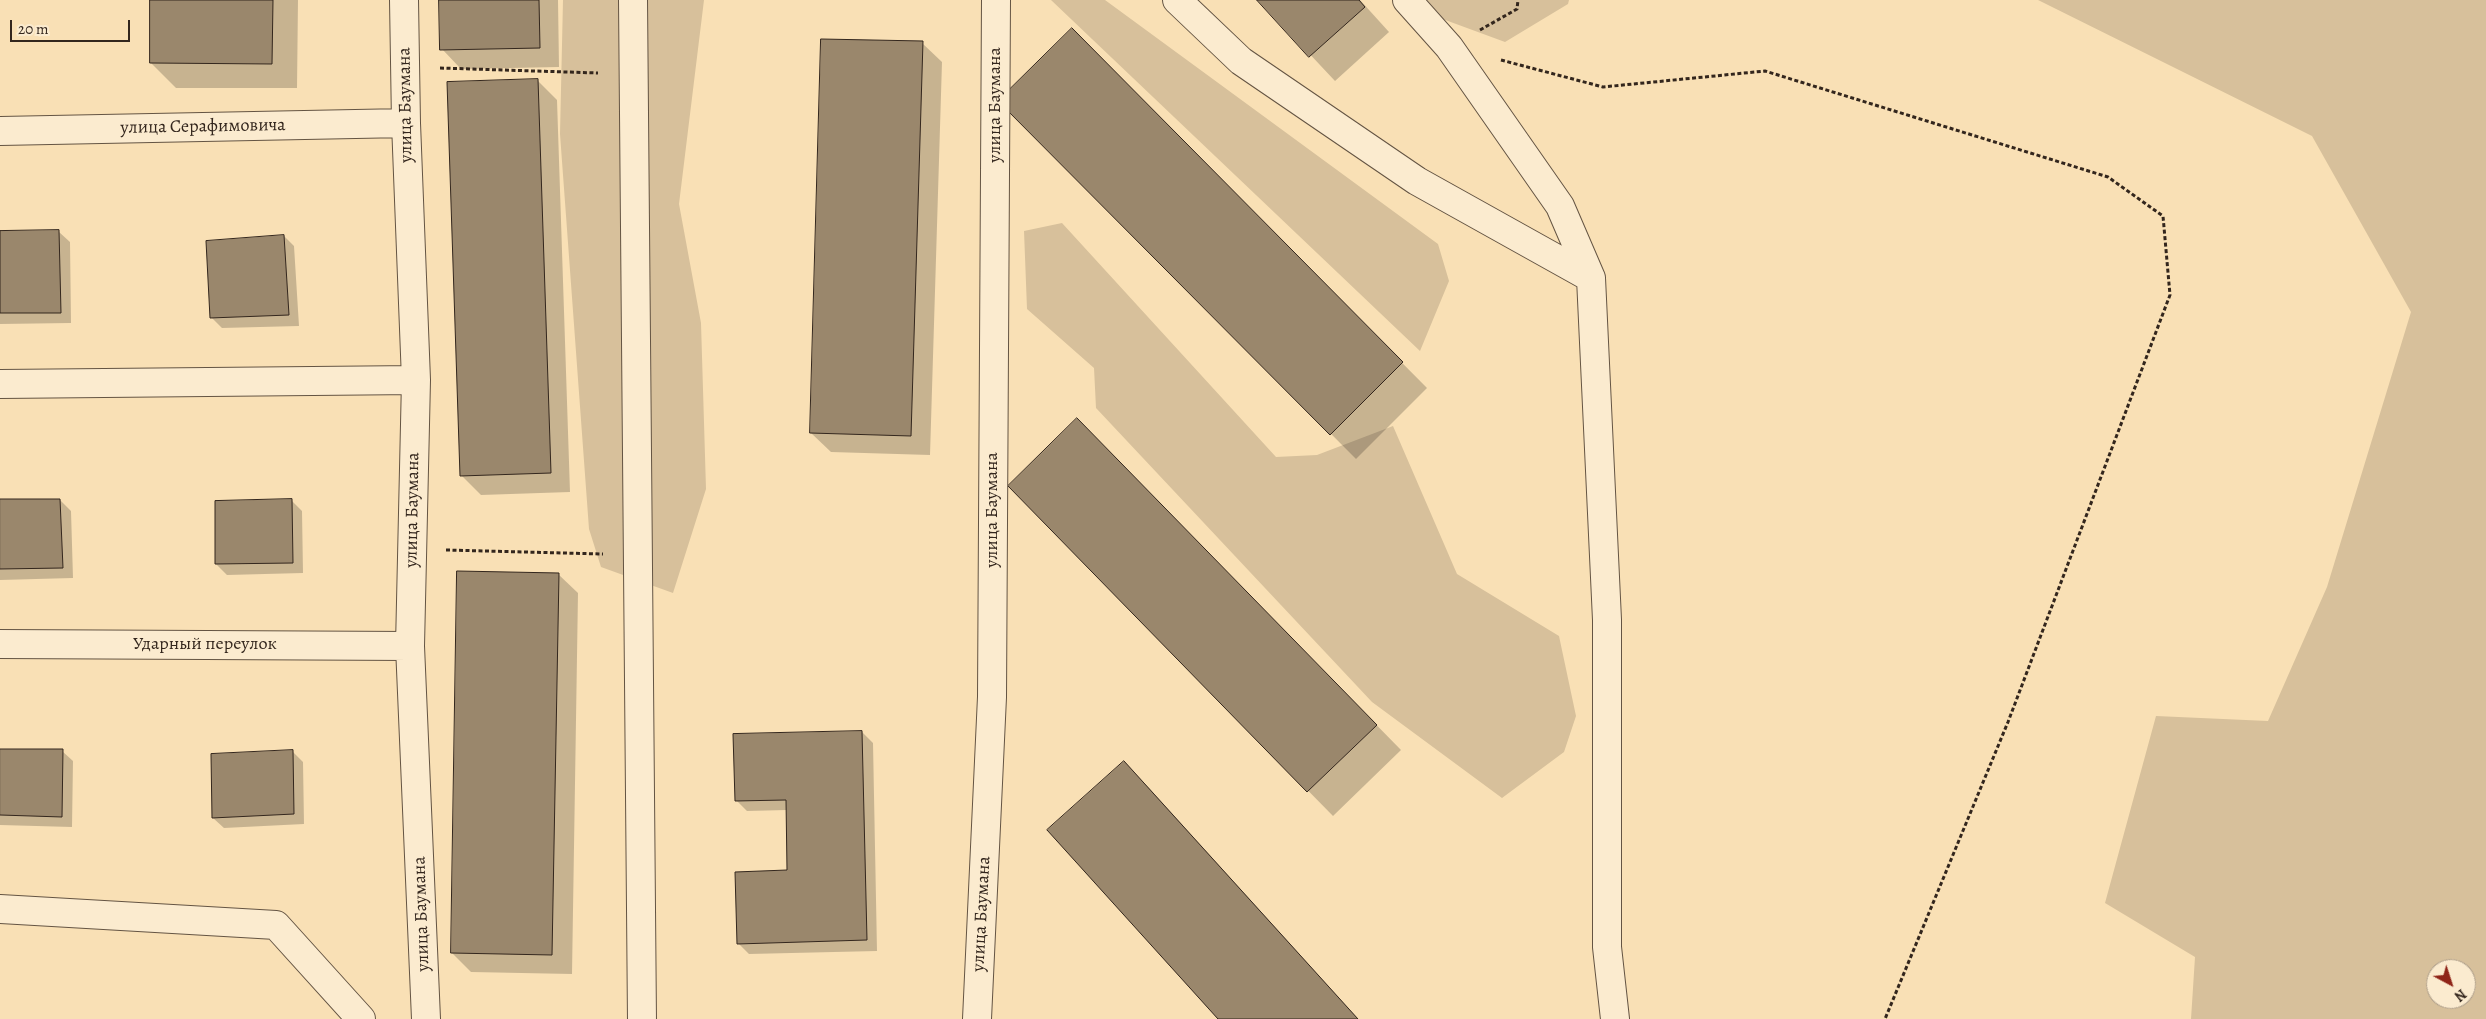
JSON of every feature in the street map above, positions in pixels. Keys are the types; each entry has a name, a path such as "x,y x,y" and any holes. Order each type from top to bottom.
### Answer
{"street":[{"name":"улица Баумана","path":"404,0 406,123 416,380 410,646 426,1019"},
{"path":"633,0 642,1019"},
{"name":"улица Баумана","path":"977,1019 992,697 996,0"},
{"path":"1176,0 1242,61 1417,181 1591,278"},
{"path":"1407,0 1449,47 1560,206 1591,278 1608,620 1607,947 1615,1019"},
{"name":"улица Серафимовича","path":"0,131 406,123"},
{"path":"0,384 416,380"},
{"name":"Ударный переулок","path":"0,644 410,646"},
{"path":"0,909 276,925 361,1019"}],"path":[{"path":"1449,47 1516,9 1518,0"},
{"path":"1449,47 1603,87 1764,71 2108,177 2163,216 2170,295 2008,722 1885,1019"},
{"path":"405,66 634,75"},
{"path":"413,549 638,555"}],"shaded area":[{"path":"563,0 704,0 679,204 701,323 706,489 673,593 601,567 589,529 560,134"},
{"path":"1051,0 1105,0 1438,244 1449,281 1420,351"},
{"path":"1417,0 1569,0 1568,4 1505,42 1429,14"},
{"path":"2038,0 2486,0 2486,1019 2191,1019 2195,957 2105,903 2156,716 2268,721 2327,587 2411,312 2312,136"},
{"path":"1062,223 1276,457 1317,455 1393,426 1457,574 1559,636 1576,716 1564,752 1502,798 1372,702 1096,408 1094,368 1027,309 1024,231"}],"building":[{"path":"150,0 273,0 272,64 150,63"},
{"path":"439,0 539,0 540,48 440,50"},
{"path":"1257,0 1359,0 1365,7 1309,57"},
{"path":"1072,28 1403,362 1330,435 998,101"},
{"path":"821,39 923,41 911,436 810,433"},
{"path":"538,79 551,473 460,476 447,82"},
{"path":"59,230 61,313 0,313 0,231"},
{"path":"284,235 289,315 210,318 206,241"},
{"path":"1077,418 1377,725 1307,792 1008,486"},
{"path":"0,499 60,499 63,568 0,569"},
{"path":"292,499 293,563 215,564 215,501"},
{"path":"457,571 559,573 552,955 451,953"},
{"path":"862,731 867,940 737,944 735,872 787,870 786,800 735,801 733,734"},
{"path":"0,749 63,749 62,817 0,815"},
{"path":"293,750 294,814 212,818 211,754"},
{"path":"1124,761 1358,1019 1218,1019 1047,830"}]}
